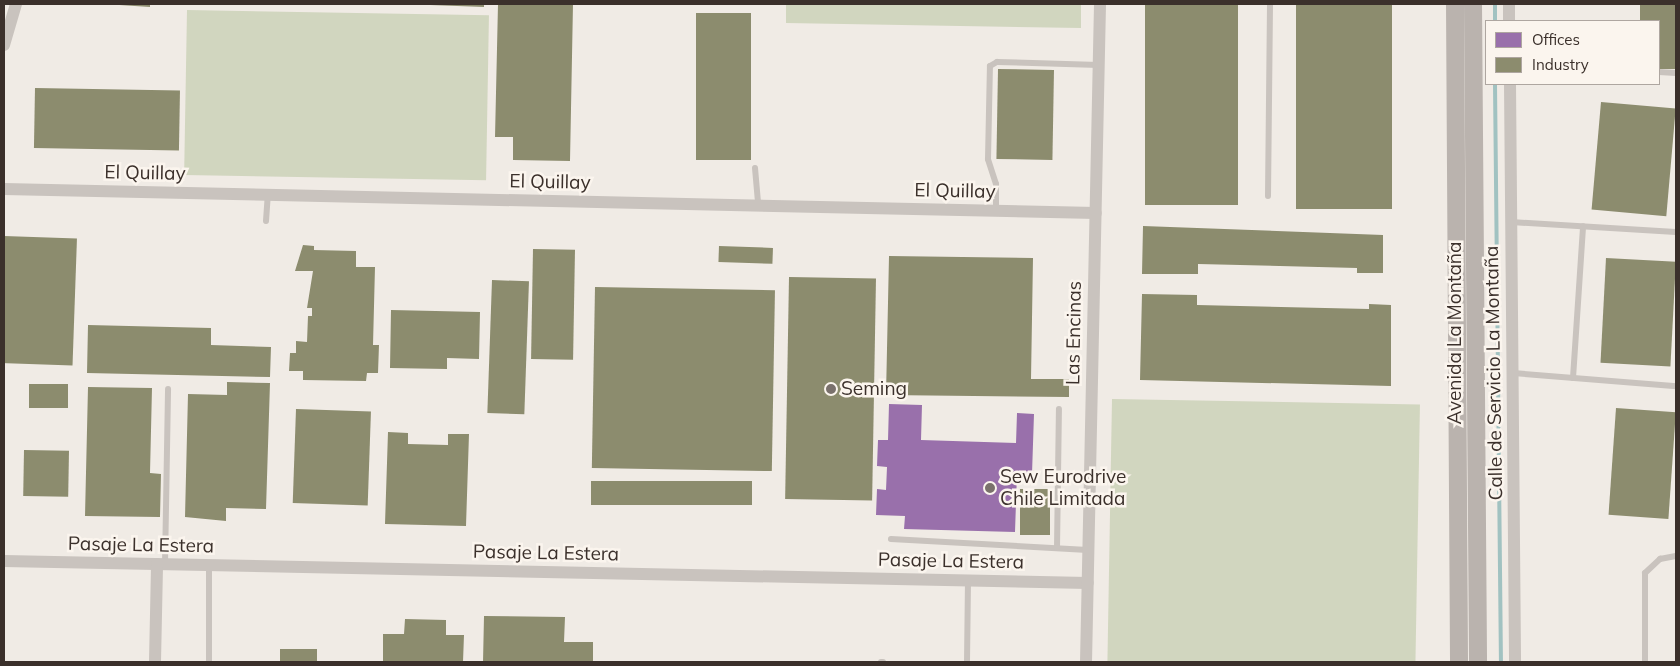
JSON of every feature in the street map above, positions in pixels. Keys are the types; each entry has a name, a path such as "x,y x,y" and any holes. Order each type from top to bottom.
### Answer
{"main road":[{"name":"Avenida La Montaña","path":"1454,4 1459,662"},
{"name":"Avenida La Montaña","path":"1473,4 1478,662"}],"street":[{"path":"4,45 16,4"},
{"name":"Las Encinas","path":"1086,662 1100,4"},
{"path":"1509,4 1509,20"},
{"name":"Calle de Servicio La Montaña","path":"1510,85 1515,662"},
{"name":"El Quillay","path":"4,189 1096,213"},
{"name":"Pasaje La Estera","path":"4,560 1088,583"},
{"path":"155,662 161,564"}],"lane":[{"path":"1268,196 1270,4"},
{"path":"996,211 996,184 988,158 990,66 997,62 1099,65"},
{"path":"1660,72 1676,73"},
{"path":"755,168 758,206"},
{"path":"266,221 268,195"},
{"path":"1511,222 1676,232"},
{"path":"1573,378 1583,226"},
{"path":"1513,373 1676,386"},
{"path":"161,564 168,389"},
{"path":"1058,548 1059,409"},
{"path":"891,539 1088,550"},
{"path":"1645,662 1645,573 1660,559 1676,556"},
{"path":"209,565 209,662"},
{"path":"967,662 968,580"}],"green space":[{"path":"786,4 1081,4 1081,28 786,23"},
{"path":"187,10 489,15 486,180 184,175"},
{"path":"1112,399 1420,404 1415,662 1107,662"}],"building: Offices":[{"path":"889,404 922,405 921,440 1016,443 1017,413 1034,414 1032,474 1017,474 1015,532 904,529 905,516 876,515 877,489 886,490 887,467 877,466 878,440 888,440"}],"building: Industry":[{"path":"104,4 150,4 150,7"},
{"path":"403,4 484,4 484,7"},
{"path":"498,4 573,4 570,161 513,160 513,137 495,137"},
{"path":"1145,4 1238,4 1238,205 1145,205"},
{"path":"1296,4 1392,4 1392,209 1296,209"},
{"path":"1640,4 1676,4 1676,69 1660,69 1660,20 1640,20"},
{"path":"696,13 751,13 751,160 696,160"},
{"path":"998,69 1054,70 1052,160 996,159"},
{"path":"35,88 180,91 179,151 34,148"},
{"path":"1601,102 1676,109 1666,216 1592,210"},
{"path":"1143,226 1383,235 1383,273 1357,273 1357,268 1198,264 1198,274 1142,274"},
{"path":"4,236 77,239 73,365 4,363"},
{"path":"303,245 314,246 314,250 356,251 356,267 375,267 373,345 379,345 378,373 367,373 366,381 303,380 303,371 289,371 290,353 296,353 296,341 307,342 308,316 312,316 312,308 307,308 313,271 295,271"},
{"path":"719,246 773,248 772,264 718,262"},
{"path":"533,249 575,250 573,360 531,359"},
{"path":"889,256 1033,258 1031,379 1069,379 1069,397 886,395"},
{"path":"1606,258 1676,262 1670,367 1601,363"},
{"name":"Seming","path":"789,277 876,279 872,500 785,499"},
{"path":"492,280 529,281 524,414 487,413"},
{"path":"595,287 775,290 772,471 592,468"},
{"path":"1142,294 1197,295 1197,305 1369,309 1369,304 1391,305 1391,386 1140,380"},
{"path":"391,310 480,312 479,359 447,358 447,369 390,368"},
{"path":"88,325 211,328 211,345 271,347 270,377 87,373"},
{"path":"227,382 270,383 266,509 226,508 226,521 185,517 188,394 227,395"},
{"path":"29,384 68,384 68,408 29,408"},
{"path":"88,387 152,388 150,473 161,474 160,517 85,516"},
{"path":"1616,408 1676,412 1668,519 1609,515"},
{"path":"296,409 371,412 368,506 293,503"},
{"path":"388,432 408,433 408,444 448,445 448,434 469,434 466,526 385,524"},
{"path":"24,450 69,451 68,497 23,496"},
{"path":"591,481 752,481 752,505 591,505"},
{"path":"1020,489 1050,489 1050,535 1020,535"},
{"path":"484,616 565,617 564,642 593,642 593,662 483,662"},
{"path":"405,619 446,620 446,635 464,635 463,662 383,662 383,634 404,634"},
{"path":"280,649 317,649 317,662 280,662"}],"waterway":[{"path":"1495,4 1495,20"},
{"path":"1495,85 1501,662"}],"place":[{"name":"Seming","path":"831,389"},
{"name":"Sew Eurodrive Chile Limitada","path":"990,488"}]}
